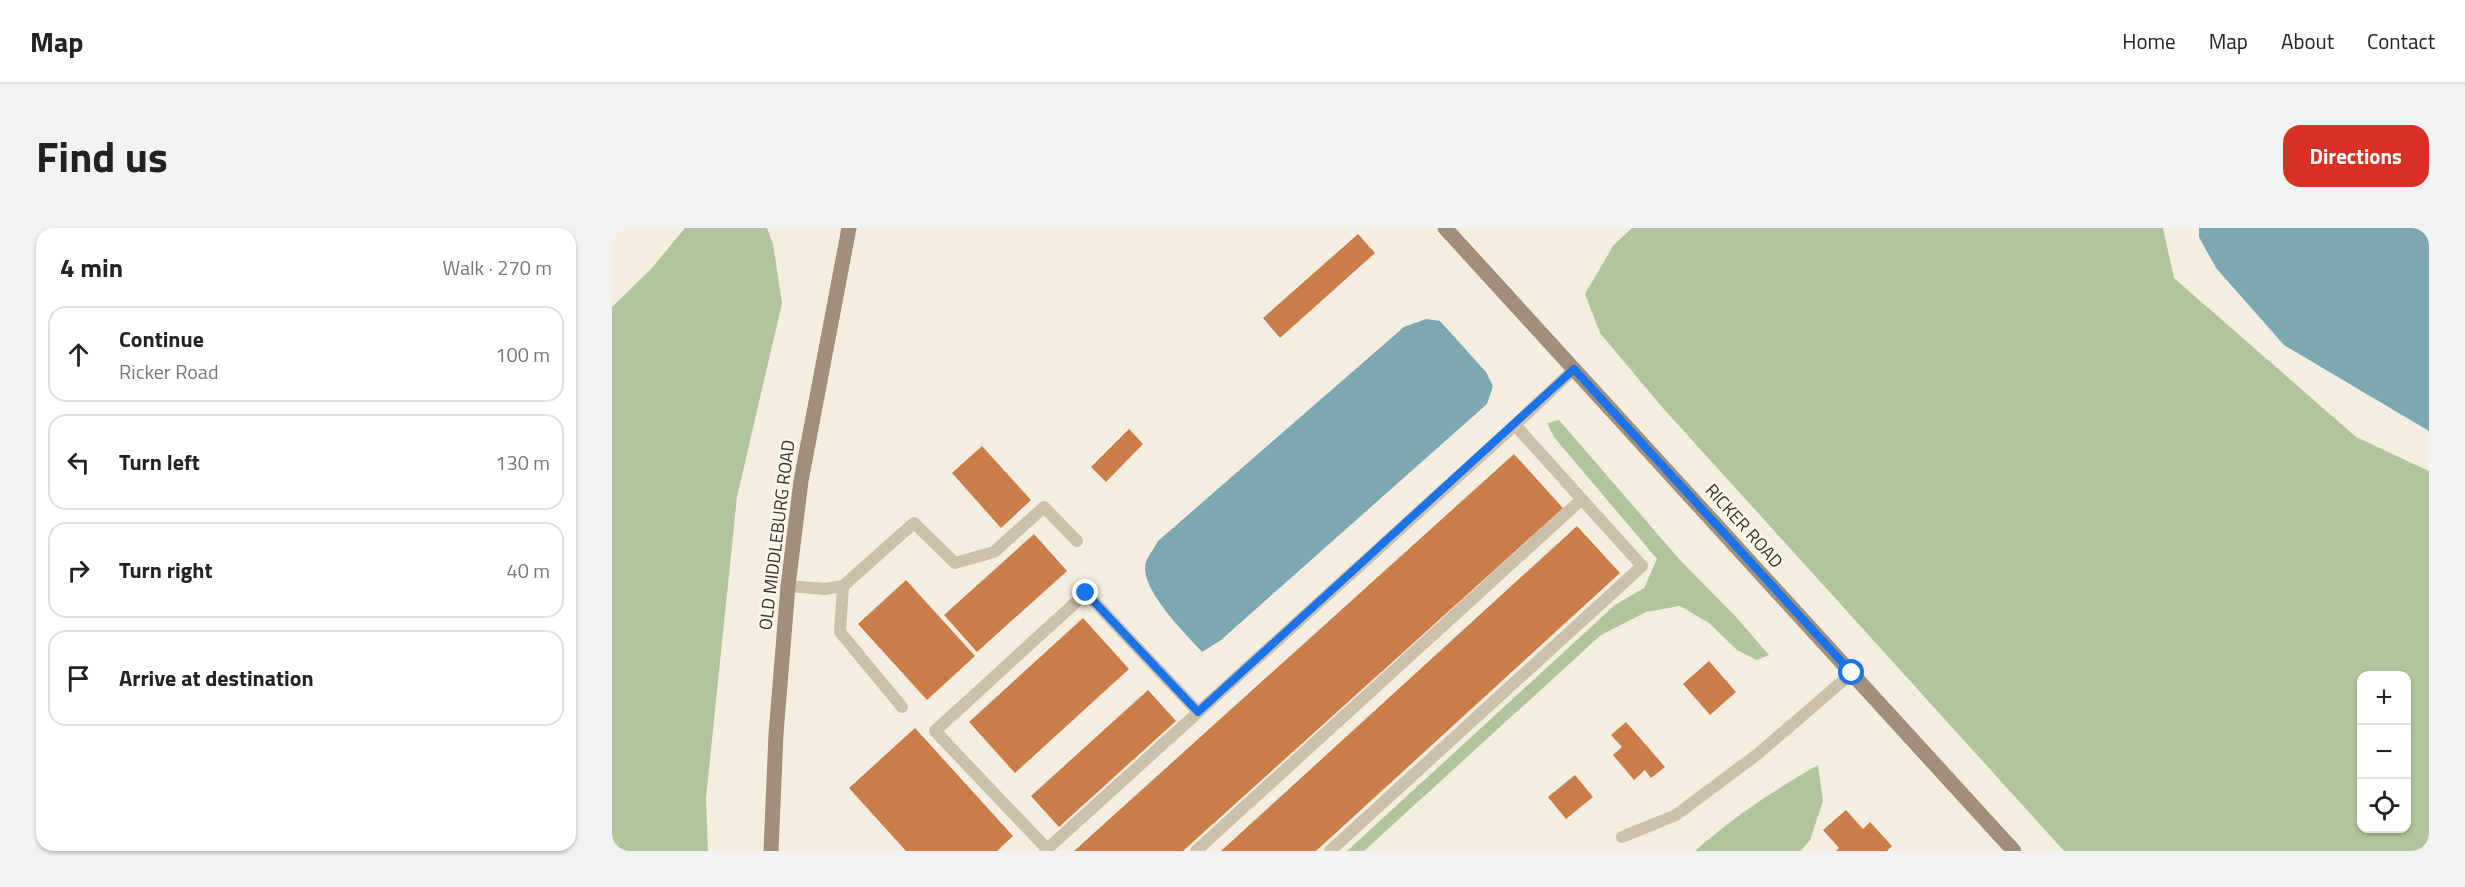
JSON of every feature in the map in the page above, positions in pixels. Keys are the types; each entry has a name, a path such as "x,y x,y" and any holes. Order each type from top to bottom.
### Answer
{"street":[{"name":"OLD MIDDLEBURG ROAD","path":"771,851 776,734 788,586 801,481 849,228"},
{"name":"RICKER ROAD","path":"1445,228 2014,851"}],"lane":[{"path":"1198,712 1086,593 935,731 1046,850 1515,425 1574,369"},
{"path":"1330,851 1642,566 1515,425"},
{"path":"1196,851 1582,499"},
{"path":"788,586 825,589 843,586 914,523 955,563 994,552 1044,507 1077,541"},
{"path":"843,586 840,632 902,707"},
{"path":"1622,837 1676,815 1760,753 1852,673"}],"green space":[{"path":"685,228 767,228 773,244 782,303 737,497 706,798 708,851 612,851 612,307 651,269"},
{"path":"1632,228 2163,228 2174,278 2356,437 2429,471 2429,851 2064,851 1662,407 1600,333 1585,294 1613,246"},
{"path":"1559,420 1680,560 1736,617 1769,655 1757,660 1737,650 1709,623 1680,606 1646,612 1601,635 1364,851 1347,851 1615,605 1644,588 1657,559 1554,437 1547,423"},
{"path":"1818,765 1823,801 1810,840 1801,851 1695,851 1754,805"}],"water":[{"path":"2199,228 2429,228 2429,431 2284,345 2216,268 2199,237"},
{"path":"1426,319 1440,321 1486,372 1493,386 1487,404 1221,640 1202,652 1165,610 1149,584 1145,573 1146,562 1158,541 1404,327"}],"building":[{"path":"1358,234 1375,253 1280,338 1263,318"},
{"path":"1129,429 1143,444 1106,482 1091,467"},
{"path":"982,446 1031,500 1001,528 952,473"},
{"path":"1514,454 1563,508 1183,851 1074,851"},
{"path":"1577,526 1620,573 1316,851 1221,851"},
{"path":"1034,534 1067,571 977,652 944,615"},
{"path":"906,580 975,656 927,700 858,624"},
{"path":"1083,618 1129,669 1015,773 969,722"},
{"path":"1709,661 1736,692 1710,715 1683,684"},
{"path":"1148,690 1176,721 1059,827 1031,796"},
{"path":"1626,722 1665,767 1651,778 1645,770 1634,780 1613,755 1622,747 1611,735"},
{"path":"915,728 1013,836 997,851 906,851 849,788"},
{"path":"1575,775 1593,797 1566,819 1548,797"},
{"path":"1846,810 1863,829 1870,822 1892,846 1887,851 1836,851 1839,848 1823,830"}],"route":[{"path":"1086,593 1198,712 1574,369 1852,673"}]}
